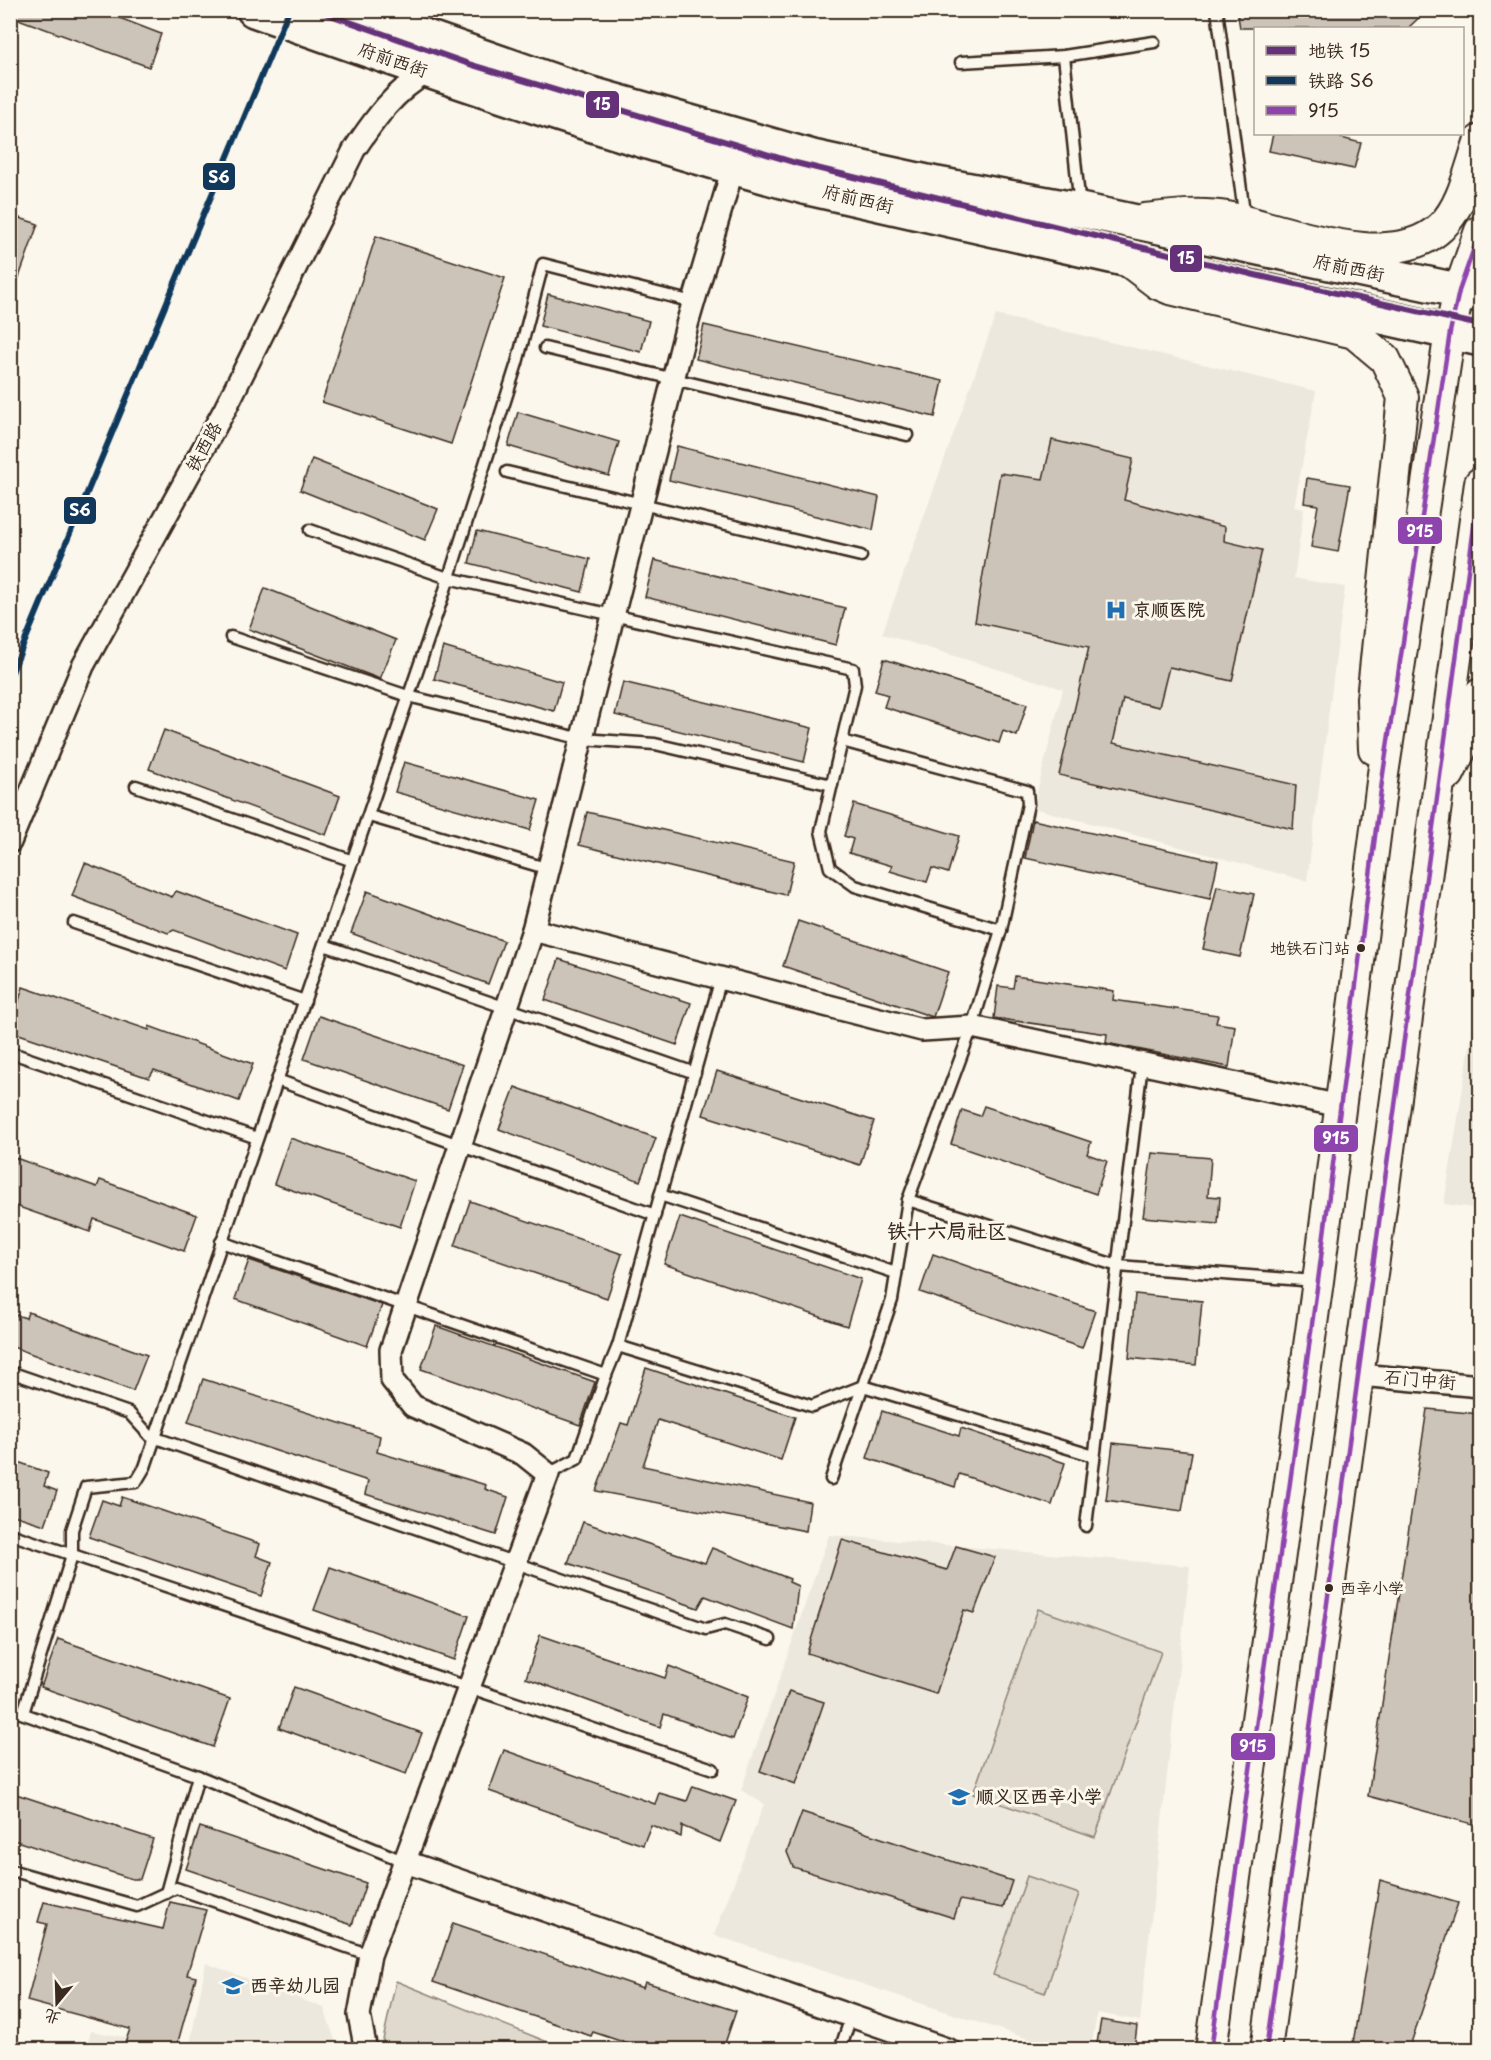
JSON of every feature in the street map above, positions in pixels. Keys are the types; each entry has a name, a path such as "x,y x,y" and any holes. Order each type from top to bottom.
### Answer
{"main road":[{"name":"府前西街","path":"254,10 428,72 733,168 808,188 1469,336"},
{"name":"府前西街","path":"349,10 577,89 813,157 937,184 1129,221 1247,235 1470,293"},
{"path":"1247,235 1363,249 1401,248 1426,238 1442,226 1453,213 1480,140"},
{"path":"1212,2049 1318,1281 1383,774 1469,336 1470,293 1480,231"},
{"path":"1124,258 1158,284 1170,289 1354,333 1385,359 1392,370 1404,398 1372,699 1373,746 1383,774"},
{"path":"1266,2049 1360,1375 1480,483"},
{"path":"1439,792 1470,731 1480,694"}],"street":[{"name":"铁西路","path":"10,842 83,666 225,409 354,150 374,121 394,98 415,79 428,72"},
{"path":"366,2049 359,2015 370,1955 548,1474 523,1454 413,1406 392,1380 391,1350 533,930 693,302 733,168"},
{"path":"533,930 922,1030 972,1027 1340,1106"},
{"name":"石门中街","path":"1360,1375 1480,1386"},
{"path":"403,1861 949,2049"}],"lane":[{"path":"1217,10 1247,235"},
{"path":"962,62 1064,56 1154,42"},
{"path":"1064,56 1080,210"},
{"path":"23,1713 72,1555 72,1530 86,1487 136,1482 145,1467 369,816 448,578 517,363 543,264 693,302"},
{"path":"545,348 908,435"},
{"path":"507,472 861,556"},
{"path":"310,530 448,578 612,617 854,669 855,685 821,831 830,868 855,886 1001,930"},
{"path":"231,637 408,696 582,739 656,744 832,785"},
{"path":"831,1479 892,1300 908,1200 972,1027 1001,930 1028,804 1027,791 842,741"},
{"path":"136,786 353,861"},
{"path":"369,816 549,869"},
{"path":"74,922 305,1001"},
{"path":"324,945 695,1073"},
{"path":"548,1474 577,1459 618,1346 721,978"},
{"path":"18,1055 257,1138"},
{"path":"1086,1526 1142,1064"},
{"path":"277,1080 655,1215"},
{"path":"660,1195 896,1273"},
{"path":"908,1200 1118,1266 1318,1281"},
{"path":"221,1242 606,1375"},
{"path":"618,1346 812,1406 863,1386 1094,1456"},
{"path":"10,1372 129,1413 150,1436 155,1438 706,1629 725,1624 770,1639"},
{"path":"10,1534 713,1769"},
{"path":"10,1709 198,1776 403,1861"},
{"path":"166,1893 198,1776"},
{"path":"10,1870 137,1905 176,1888 370,1955"},
{"path":"840,2049 851,2017"}],"shaded area":[{"name":"京顺医院","path":"996,315 1316,391 1294,507 1304,509 1294,578 1345,587 1307,881 1033,808 1063,689 882,634"},
{"path":"1480,983 1480,1209 1444,1204"},
{"name":"顺义区西辛小学","path":"829,1535 1190,1566 1140,2021 1097,2013 1091,2049 1059,2049 714,1935 764,1804 741,1790"},
{"path":"1038,1609 1161,1652 1095,1837 973,1794"},
{"path":"1027,1876 1079,1894 1045,1993 993,1975"},
{"name":"西辛幼儿园","path":"206,1963 324,2008 338,2049 86,2050 91,2031 189,2049"},
{"path":"396,1981 565,2049 381,2049"}],"building":[{"path":"10,10 99,10 161,34 149,67 10,16"},
{"path":"1237,10 1427,10 1409,27 1240,28"},
{"path":"1273,135 1342,135 1341,138 1361,143 1354,169 1269,151"},
{"path":"10,215 38,224 13,294 10,293"},
{"path":"376,236 505,278 451,444 322,402"},
{"path":"548,294 649,321 641,352 540,326"},
{"path":"704,325 943,381 935,417 696,359"},
{"path":"518,412 619,442 609,476 508,446"},
{"path":"1052,440 1133,459 1124,500 1225,527 1224,541 1262,550 1232,681 1169,667 1159,707 1123,699 1113,743 1296,785 1293,829 1059,775 1089,647 975,622 1000,473 1043,479"},
{"path":"677,446 879,497 873,530 669,480"},
{"path":"312,459 438,509 425,540 300,490"},
{"path":"1307,478 1350,485 1338,552 1311,547 1318,505 1304,503"},
{"path":"477,531 590,559 582,592 469,563"},
{"path":"654,560 845,608 836,645 645,597"},
{"path":"265,588 396,640 380,679 249,629"},
{"path":"443,647 562,682 554,711 434,679"},
{"path":"884,659 1027,704 1017,736 1003,731 999,743 884,707 888,695 875,691"},
{"path":"623,682 812,728 804,762 615,715"},
{"path":"164,730 340,796 326,835 149,769"},
{"path":"404,762 539,800 530,830 395,792"},
{"path":"854,804 959,836 948,873 932,868 927,882 890,871 892,866 849,853 853,839 844,836"},
{"path":"587,812 794,861 786,895 579,845"},
{"path":"1033,820 1218,861 1210,899 1025,858"},
{"path":"85,863 172,897 176,891 297,935 285,971 174,930 168,933 72,896"},
{"path":"1217,886 1254,894 1240,957 1203,949"},
{"path":"367,891 504,941 488,984 351,933"},
{"path":"798,921 948,972 933,1017 783,966"},
{"path":"559,959 691,1003 677,1045 545,1000"},
{"path":"1015,976 1114,991 1113,1000 1218,1015 1216,1023 1235,1026 1229,1067 1106,1043 1107,1034 994,1018 998,986 1013,988"},
{"path":"23,987 149,1030 149,1026 253,1064 239,1101 154,1070 149,1078 10,1031"},
{"path":"319,1016 463,1065 448,1109 304,1059"},
{"path":"717,1071 874,1121 860,1165 703,1115"},
{"path":"515,1087 656,1138 640,1181 499,1129"},
{"path":"984,1106 1091,1142 1087,1154 1107,1161 1096,1194 951,1144 962,1110 980,1116"},
{"path":"290,1138 415,1181 400,1227 274,1184"},
{"path":"1152,1153 1211,1158 1208,1196 1220,1197 1218,1224 1143,1217"},
{"path":"10,1156 97,1187 100,1180 197,1215 184,1251 94,1219 90,1232 10,1204"},
{"path":"470,1201 622,1254 607,1298 455,1246"},
{"path":"680,1217 861,1279 847,1326 664,1264"},
{"path":"933,1254 1095,1311 1082,1348 920,1292"},
{"path":"249,1260 382,1305 367,1346 235,1299"},
{"path":"1135,1294 1202,1301 1196,1365 1129,1358"},
{"path":"28,1312 147,1355 133,1391 10,1346 10,1313 26,1318"},
{"path":"436,1326 595,1382 580,1425 421,1369"},
{"path":"646,1368 795,1417 781,1460 658,1420 643,1466 810,1502 806,1531 596,1491 621,1423 628,1425"},
{"path":"203,1379 380,1436 377,1452 486,1485 485,1489 508,1497 496,1535 365,1494 368,1481 188,1422"},
{"path":"1427,1409 1480,1414 1480,1826 1368,1796"},
{"path":"882,1411 959,1436 961,1428 1065,1463 1052,1505 959,1474 955,1487 867,1458"},
{"path":"1113,1443 1192,1452 1182,1511 1106,1500"},
{"path":"10,1459 48,1473 44,1486 57,1491 45,1525 10,1514"},
{"path":"122,1497 260,1544 256,1556 272,1562 261,1596 89,1537 102,1500 119,1506"},
{"path":"583,1522 705,1563 712,1548 790,1579 789,1582 798,1586 793,1629 705,1596 698,1608 568,1563"},
{"path":"842,1540 947,1570 956,1546 995,1557 974,1613 964,1610 936,1694 807,1653"},
{"path":"330,1567 469,1616 454,1660 314,1610"},
{"path":"540,1635 665,1678 669,1666 748,1697 733,1739 664,1714 660,1727 526,1678"},
{"path":"58,1639 230,1699 213,1747 41,1687"},
{"path":"294,1687 422,1733 406,1774 279,1728"},
{"path":"789,1691 824,1702 796,1784 760,1771"},
{"path":"504,1750 655,1804 659,1793 687,1801 693,1786 736,1801 720,1842 682,1826 681,1837 651,1825 643,1845 489,1791"},
{"path":"10,1792 153,1839 140,1879 132,1879 10,1839"},
{"path":"802,1812 1012,1881 1003,1908 960,1900 954,1918 793,1867 787,1852"},
{"path":"200,1827 366,1883 352,1925 186,1869"},
{"path":"1380,1880 1458,1903 1409,2049 1352,2049"},
{"path":"44,1902 163,1929 170,1902 206,1910 187,1975 196,1977 176,2049 123,2049 130,2029 27,2001 47,1924 38,1922"},
{"path":"453,1923 643,1988 645,1982 736,2011 723,2049 644,2049 593,2032 591,2036 433,1982"},
{"path":"1101,2020 1137,2026 1134,2049 1096,2049"}],"metro line":[{"name":"15","path":"316,10 469,64 796,163 1255,275 1480,325"}],"rail line":[{"name":"S6","path":"10,677 289,10"}],"transit line":[{"name":"915","path":"1211,2050 1318,1281 1383,774 1450,332 1459,291 1480,231"},
{"name":"915","path":"1266,2050 1480,483"}],"place":[{"name":"京顺医院","path":"1116,610"},
{"name":"地铁石门站","path":"1361,948"},
{"name":"西辛小学","path":"1329,1588"},
{"name":"顺义区西辛小学","path":"959,1797"},
{"name":"西辛幼儿园","path":"233,1986"}],"district":[{"name":"铁十六局社区","path":"947,1231"}]}
